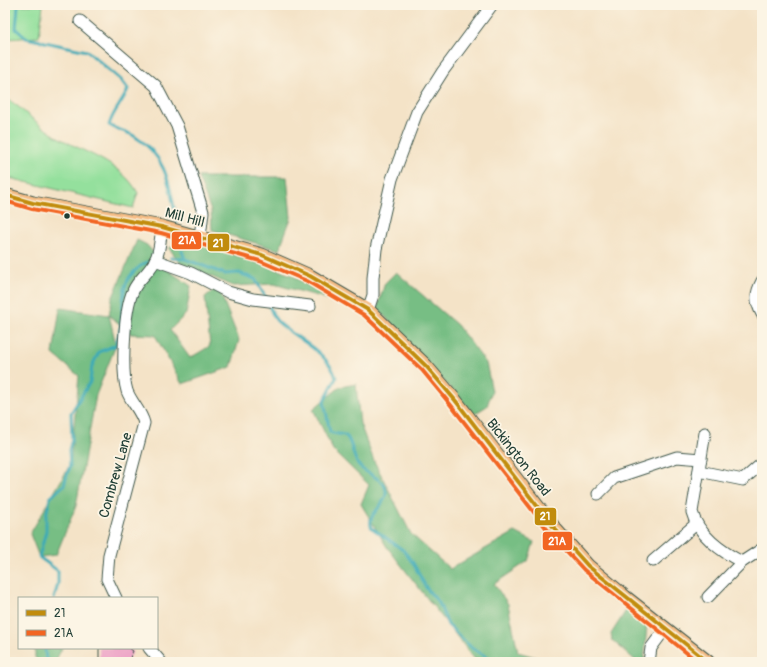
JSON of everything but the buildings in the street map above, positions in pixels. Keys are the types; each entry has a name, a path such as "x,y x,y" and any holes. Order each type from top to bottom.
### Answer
{"main road":[{"name":"Mill Hill","path":"5,195 33,203 162,227 262,255 310,276 368,310"},
{"name":"Bickington Road","path":"368,310 426,366 555,529 588,566 708,662"}],"street":[{"path":"368,310 373,296 376,249 392,179 417,112 443,71 492,5"},
{"path":"80,21 156,86 177,126 203,212 200,237"},
{"name":"Combrew Lane","path":"116,597 108,579 109,555 144,423 142,416 128,393 125,383 124,336 132,293 138,282 151,268 155,260 162,227"},
{"path":"155,260 191,273 228,292 253,298 310,306"},
{"path":"762,281 756,292 756,304 762,314"},
{"path":"705,433 692,512 696,524 725,553 742,562"},
{"path":"598,494 614,478 677,457 701,459"},
{"path":"699,471 743,480 760,465 762,467"},
{"path":"653,561 696,524"},
{"path":"708,597 742,562 762,549"},
{"path":"649,662 651,648 665,629"},
{"path":"150,649 161,662"}],"green space":[{"path":"5,5 43,5 39,37 5,39 7,25"},
{"path":"5,97 51,133 101,159 122,173 131,182 138,193 133,208 5,177"},
{"path":"198,177 287,177 291,218 279,250 212,230 211,211"},
{"path":"137,240 147,245 169,271 191,286 186,314 170,330 190,358 210,346 205,297 218,287 239,340 231,367 182,384 155,335 131,334 109,315 112,299"},
{"path":"192,240 292,275 328,299 274,284 233,286 180,263 169,248"},
{"path":"396,272 457,325 486,363 492,391 487,406 474,414 377,308 385,283"},
{"path":"60,308 109,315 116,345 96,395 76,506 56,555 39,557 30,534 70,465 79,376 53,354"},
{"path":"356,384 360,424 374,461 411,534 450,569 515,532 534,542 528,561 494,584 508,604 518,652 552,662 477,662 387,547 361,504 369,485 333,450 313,409 340,387"},
{"path":"629,606 647,624 644,662 633,662 635,660 612,640 611,634"},
{"path":"35,649 62,649 55,662 43,662 35,658"}],"waterway":[{"path":"18,5 16,29 26,38 87,51 121,80 128,89 109,125 134,136 145,144 161,163 169,185 177,223"},
{"path":"182,251 185,259 225,274 239,273 255,279 266,298"},
{"path":"171,258 185,259"},
{"path":"54,597 58,584 58,571 39,557 46,531 46,516 50,498 64,485 70,465 69,450 72,439 71,413 90,382 92,366 99,352 116,345 121,327 123,296 127,281 131,274 147,262"},
{"path":"268,303 276,320 319,353 332,369 336,378 324,401 330,432 346,436 358,465 364,471 381,481 386,488 385,498 371,519 372,528 403,550 413,563 427,589 439,603 448,625 473,649 491,659 493,662"},
{"path":"45,649 46,661"}],"transit line":[{"name":"21","path":"5,195 33,203 162,227 262,255 310,276 368,310 426,366 455,400 555,529 588,566 708,662"},
{"name":"21A","path":"5,201 32,209 161,233 260,261 307,281 364,315 422,370 550,533 584,570 698,662"}]}
